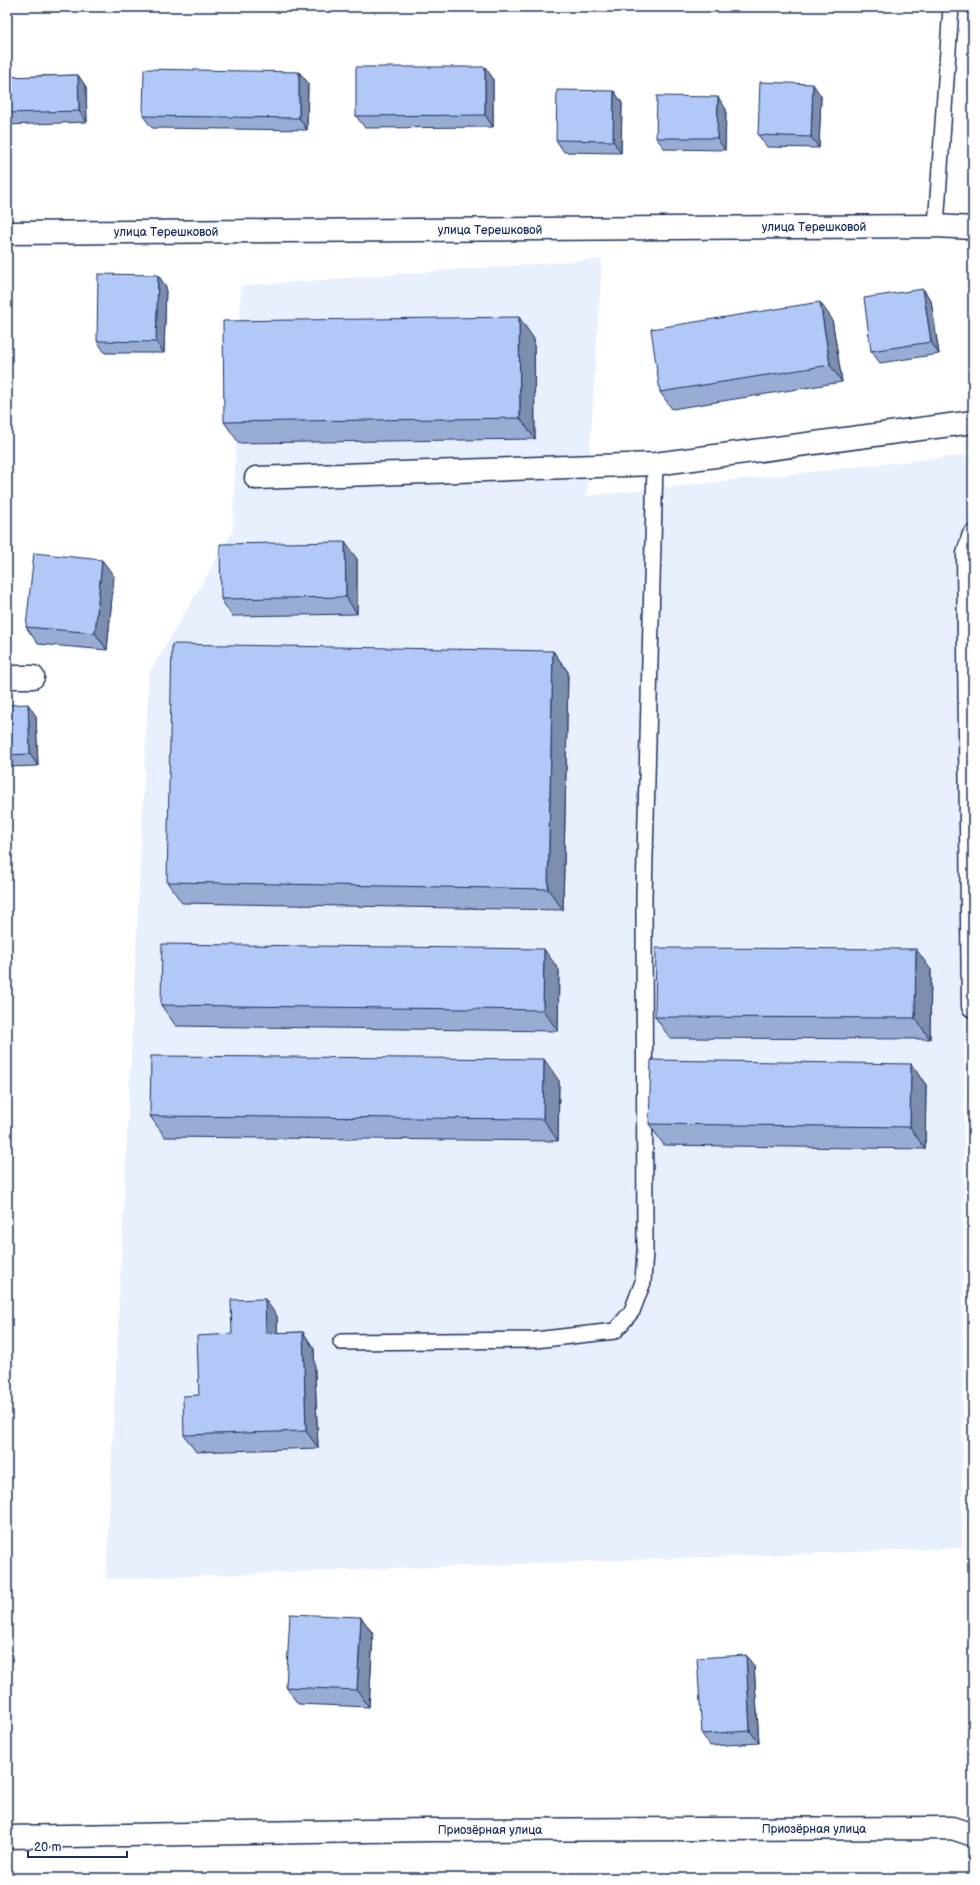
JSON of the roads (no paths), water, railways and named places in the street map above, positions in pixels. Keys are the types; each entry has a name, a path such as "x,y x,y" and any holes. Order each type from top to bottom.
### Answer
{"street":[{"name":"улица Терешковой","path":"7,233 936,226 973,228"},
{"path":"256,478 655,464 973,422"},
{"path":"973,537 968,554 973,1006"},
{"path":"7,677 33,677"},
{"name":"Приозёрная улица","path":"7,1837 437,1830 944,1828 952,1828 973,1835"}],"lane":[{"path":"936,226 951,7"},
{"path":"341,1342 535,1340 615,1330 632,1310 643,1282 645,1251 644,896 655,464"}]}
